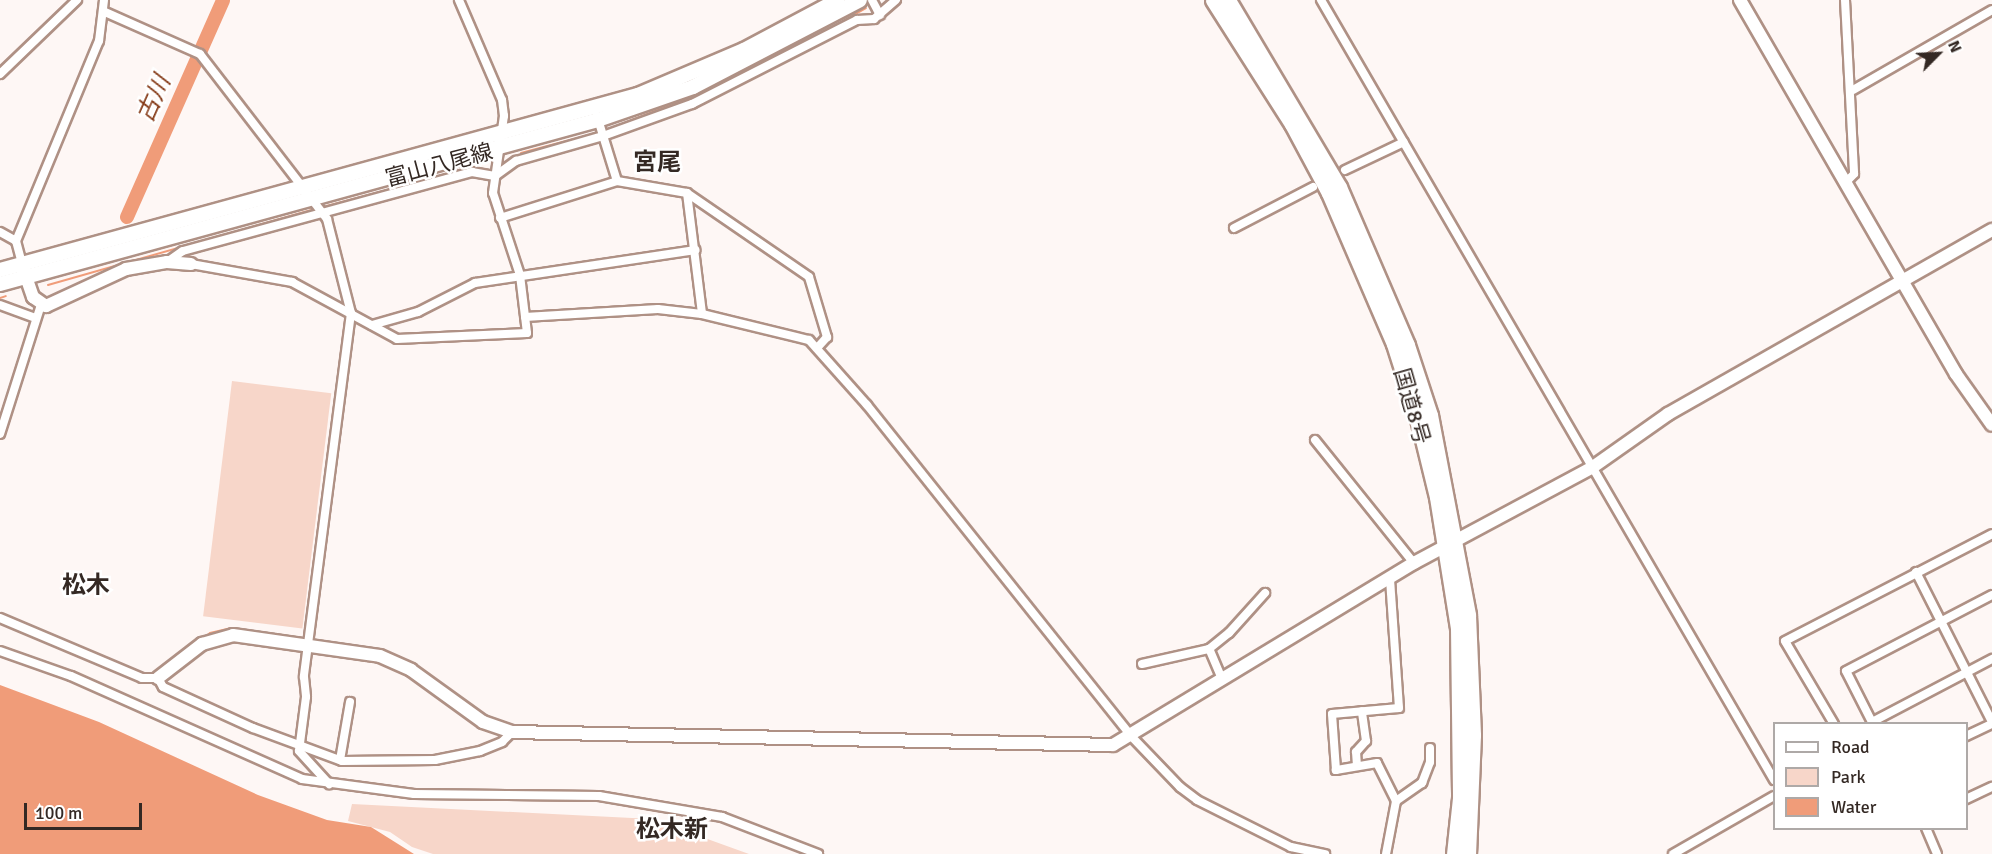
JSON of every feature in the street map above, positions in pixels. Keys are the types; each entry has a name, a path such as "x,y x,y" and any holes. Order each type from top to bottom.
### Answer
{"highway":[{"name":"国道8号","path":"1213,0 1292,124 1359,256 1418,419 1451,543 1460,672 1460,798 1454,854"},
{"name":"国道8号","path":"1228,0 1301,117 1369,249 1430,415 1472,670 1468,854"}],"main road":[{"name":"富山八尾線","path":"597,114 687,75 838,0"},
{"name":"富山八尾線","path":"0,284 24,271 500,143 693,87 860,0"},
{"name":"富山八尾線","path":"0,270 24,271"}],"street":[{"path":"0,74 76,0"},
{"path":"41,305 33,297 16,241 99,41 105,12 104,0"},
{"path":"41,305 59,303 126,268 167,262 191,264 292,282 397,339 527,333 520,275 493,193 500,143 502,100 459,0"},
{"path":"873,0 880,15"},
{"path":"167,262 183,251 472,172 495,176 516,161 603,136 692,104 857,20 880,15 896,0"},
{"path":"1321,0 1773,778"},
{"path":"1740,0 1847,181 1956,374 1992,425"},
{"path":"1845,0 1853,90 1854,174 1847,181"},
{"path":"1853,90 1992,10"},
{"path":"105,12 200,54 323,214 351,314 309,645 299,746 328,784"},
{"path":"597,114 617,181"},
{"path":"1345,170 1404,142"},
{"path":"500,218 617,181 687,193 809,277 827,337 819,347"},
{"path":"1234,228 1313,187"},
{"path":"687,193 696,250 702,314"},
{"path":"0,618 142,678 158,678 216,638 233,635 309,645 396,662 483,722 512,732 1102,747 1131,736 1414,563 1593,467 1661,418 1992,230"},
{"path":"0,232 16,241"},
{"path":"372,325 418,312 475,283 696,250"},
{"path":"0,305 35,318"},
{"path":"0,434 41,305"},
{"path":"525,316 658,309 702,314 791,335 819,347 1131,736 1197,800 1291,847 1325,854"},
{"path":"1315,440 1414,563"},
{"path":"1833,722 1785,641 1992,534"},
{"path":"1916,572 1992,723 1968,735"},
{"path":"1386,854 1396,801 1377,763 1336,770 1332,714 1399,708 1390,578"},
{"path":"1142,664 1209,649 1229,633 1264,593"},
{"path":"1872,722 1846,671 1992,595"},
{"path":"1209,649 1222,679"},
{"path":"0,651 71,676 302,779 414,794 599,796 722,817 818,854"},
{"path":"1875,722 1992,659"},
{"path":"158,678 163,687 299,746 340,760 435,760 480,751 502,742 512,732"},
{"path":"340,760 350,702"},
{"path":"1357,766 1356,752 1366,741 1362,711"},
{"path":"1396,801 1422,783 1430,762 1430,748"},
{"path":"1968,798 1992,787"},
{"path":"1673,854 1773,797"},
{"path":"1927,830 1938,854"}],"green space":[{"path":"232,381 331,393 302,628 203,616"},
{"path":"352,804 652,819 749,854 433,854 412,847 390,832 348,821"}],"water":[{"path":"0,685 99,722 258,795 327,820 371,827 414,854 0,854"}],"waterway":[{"name":"古川","path":"127,217 223,0"},
{"path":"811,39 866,8"},
{"path":"521,153 604,131 718,86"},
{"path":"323,207 477,166"},
{"path":"48,285 311,210"},
{"path":"0,298 6,296"},
{"path":"1393,583 1416,569"},
{"path":"1357,604 1388,585"},
{"path":"154,674 210,633 231,628 254,632"},
{"path":"366,648 400,657 482,713"},
{"path":"699,742 1107,751"}],"district":[{"name":"宮尾","path":"657,163"},
{"name":"松木","path":"86,586"},
{"name":"松木新","path":"672,830"}]}
